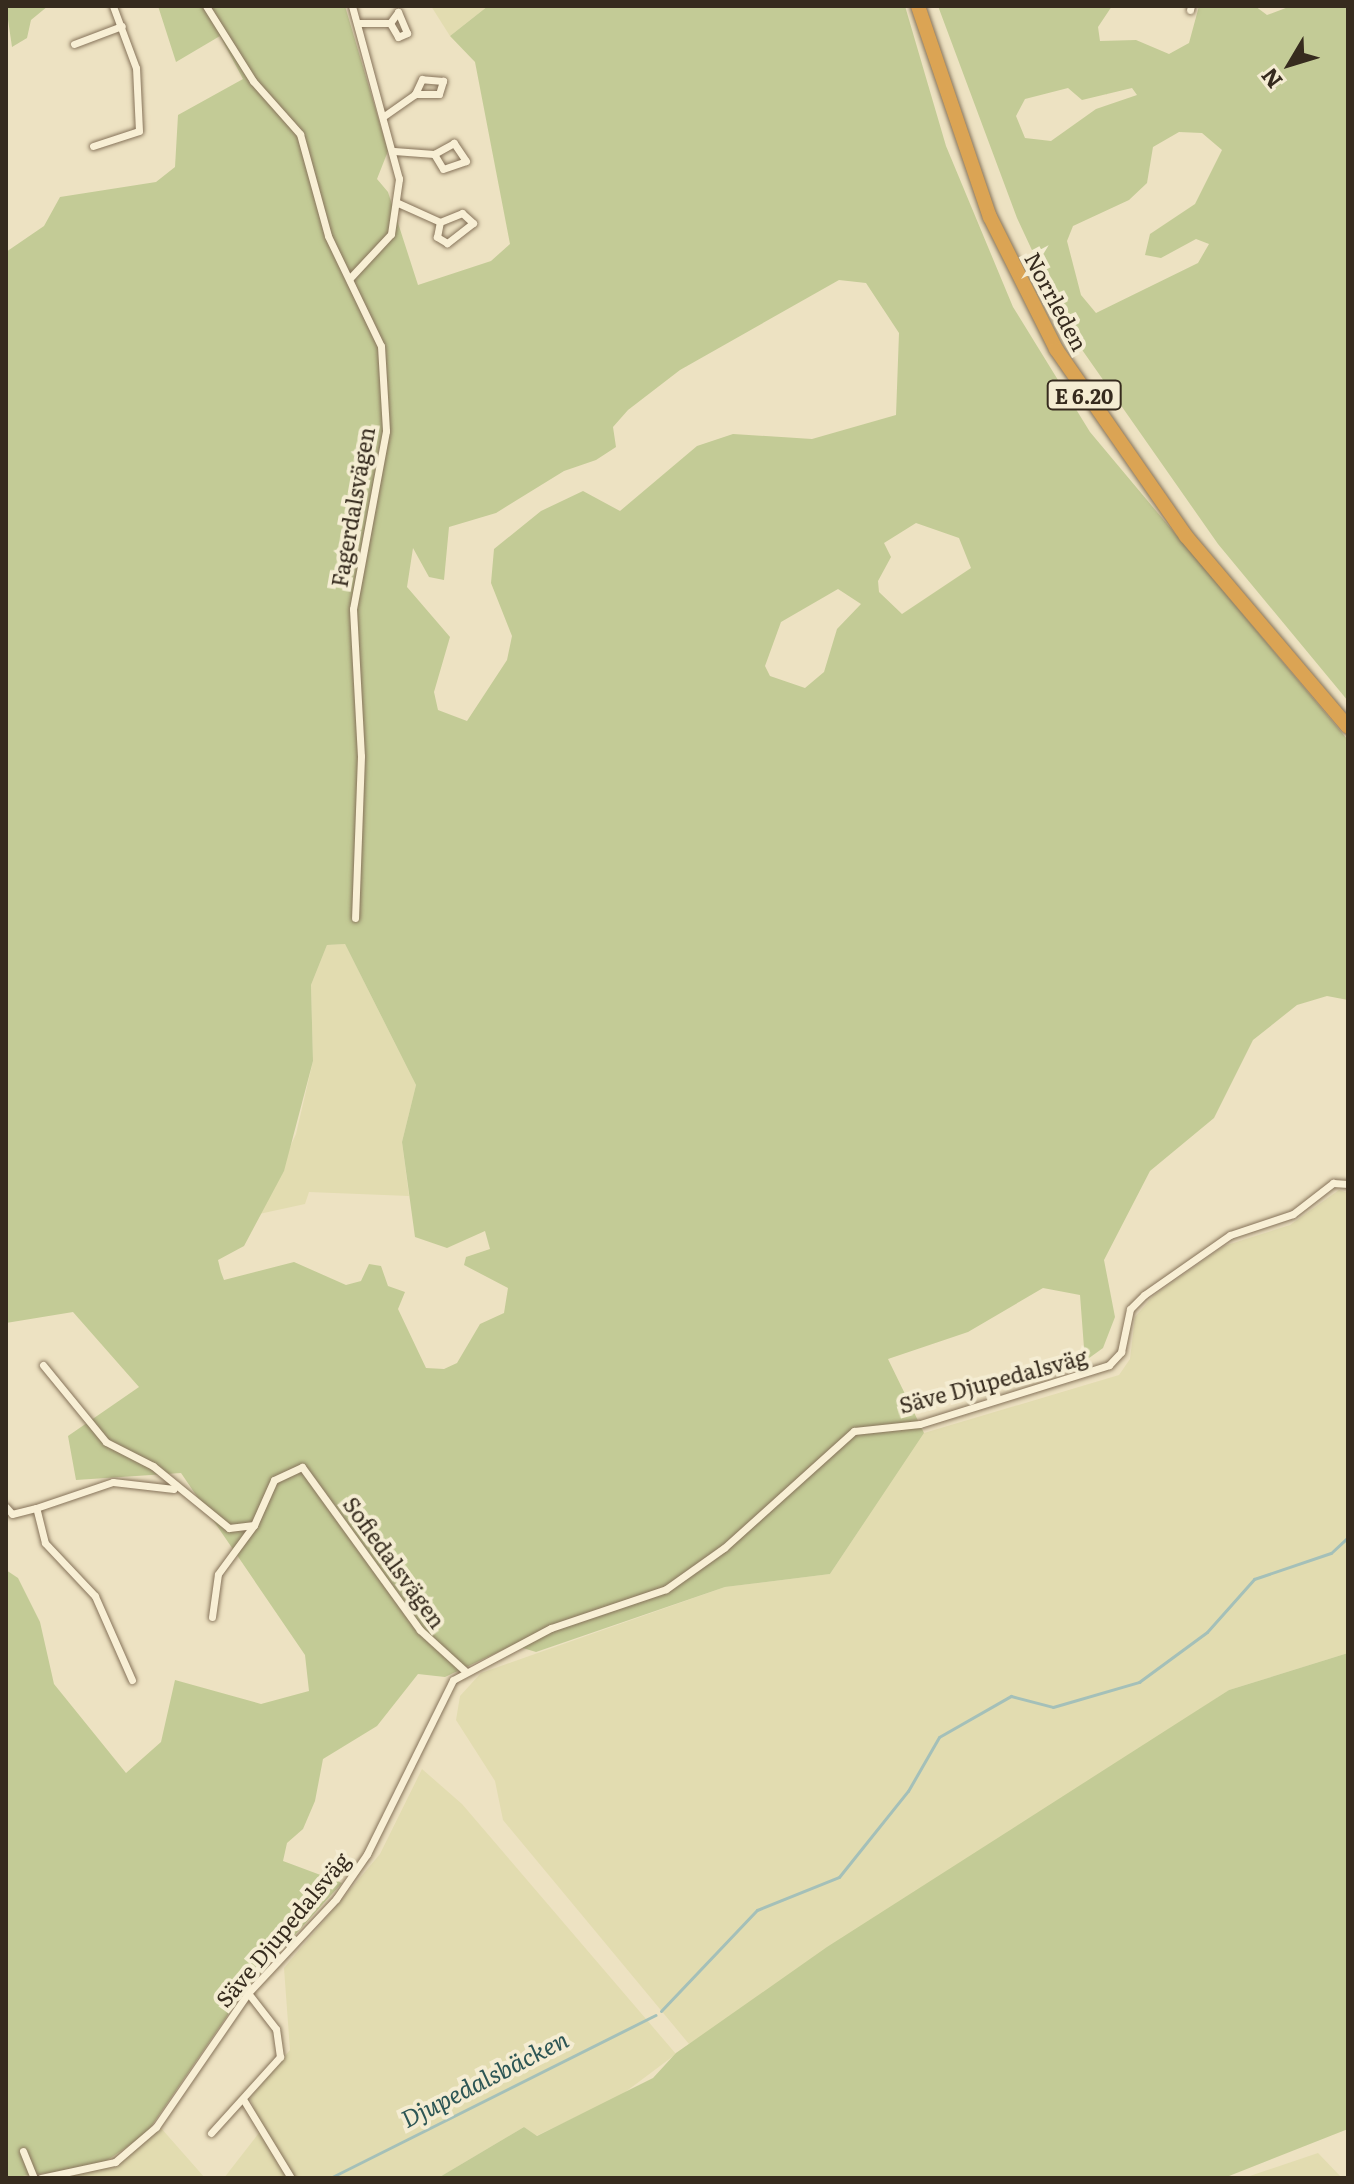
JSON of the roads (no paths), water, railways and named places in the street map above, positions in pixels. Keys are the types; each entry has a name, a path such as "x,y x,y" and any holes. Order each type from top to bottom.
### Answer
{"highway":[{"name":"Norrleden","path":"918,6 990,217 1056,349 1186,536 1348,727"}],"street":[{"path":"93,146 139,131 136,68 113,6"},
{"name":"Fagerdalsvägen","path":"206,6 253,81 300,134 328,236 375,324 386,409 355,577 361,865 355,918"},
{"path":"350,278 382,250 398,203 394,151 352,6"},
{"path":"357,23 390,23"},
{"path":"74,44 122,26"},
{"path":"384,116 415,94"},
{"path":"394,151 434,154 454,143 466,161 443,169 434,154"},
{"path":"398,203 440,222 462,213 473,223 447,243 436,234 440,222"},
{"name":"Säve Djupedalsväg","path":"41,2178 115,2162 139,2146 248,1993 341,1893 390,1817 438,1701 465,1671 551,1628 666,1589 770,1510 850,1433 920,1424 1109,1365 1121,1352 1130,1309 1144,1295 1230,1235 1293,1214 1333,1183 1348,1184"},
{"path":"43,1365 100,1437 153,1466 225,1526 254,1525"},
{"name":"Sofiedalsvägen","path":"254,1525 274,1480 302,1467 420,1630 465,1671"},
{"path":"6,1507 12,1514 113,1482 180,1491"},
{"path":"36,1508 45,1543 95,1596 132,1680"},
{"path":"212,1617 218,1574 254,1525"},
{"path":"211,2133 281,2052 276,2029 248,1993"},
{"path":"243,2099 291,2178"},
{"path":"23,2151 34,2178"}],"waterway":[{"name":"Djupedalsbäcken","path":"661,2011 757,1910 839,1877 908,1791 939,1737 1011,1696 1053,1707 1139,1682 1207,1632 1254,1579 1331,1553 1348,1537"},
{"name":"Djupedalsbäcken","path":"330,2178 656,2015"}]}
